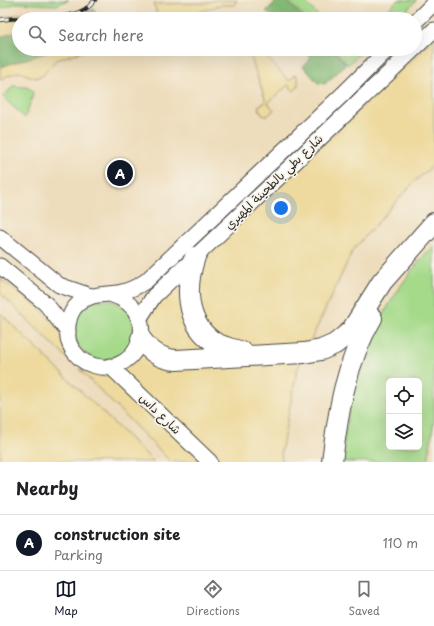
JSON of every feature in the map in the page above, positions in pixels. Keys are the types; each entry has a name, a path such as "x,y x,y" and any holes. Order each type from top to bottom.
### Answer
{"highway":[{"path":"140,339 151,351 170,359 313,352 329,348 340,341 356,324 382,282 434,223"},
{"path":"332,462 338,412 350,368 364,332 395,280 434,235"},
{"path":"195,257 190,275 189,294 191,311 197,325 208,337 220,345 257,355"}],"street":[{"path":"422,15 434,3"},
{"name":"شارع بطي بالطحينة المهيري","path":"422,42 434,30"},
{"name":"شارع بطي بالطحينة المهيري","path":"110,294 128,290 146,281 381,56"},
{"name":"شارع بطي بالطحينة المهيري","path":"139,319 154,296 408,56"},
{"path":"0,237 59,285 91,296 110,294 121,297 131,305 139,319 141,327 140,339 136,350 128,359 117,365 92,365 82,360 73,351 68,340 70,316 76,306 91,296"},
{"path":"0,266 46,304 68,332"},
{"name":"شارع داس","path":"110,366 210,462"}],"green space":[{"path":"0,0 69,0 56,5 17,3 0,9"},
{"path":"278,0 286,0 297,12 267,12 266,11"},
{"path":"288,0 303,0 315,12 299,12"},
{"path":"398,0 417,0 404,12 385,12"},
{"path":"94,9 95,12 84,12"},
{"path":"12,33 12,56 36,56 0,67 0,37"},
{"path":"309,56 339,56 346,64 325,84 318,83 303,66 311,58"},
{"path":"340,56 358,56 348,65"},
{"path":"13,86 26,87 32,90 33,95 25,118 3,97"},
{"path":"434,245 434,419 428,462 341,462 350,404 365,355 383,315 407,278"},
{"path":"98,300 110,300 121,305 129,313 134,324 132,342 121,355 110,360 98,360 87,355 79,347 74,336 74,324 79,313 87,305"}],"sand":[{"path":"214,0 237,0 234,5 221,5 200,12 156,12 154,4 206,3"},
{"path":"12,15 12,33 0,37 0,18"},
{"path":"434,38 434,165 415,181 353,250 297,370 281,452 282,462 171,462 79,369 105,376 123,369 147,332 150,313 159,300 415,56 422,56 422,49"},
{"path":"36,56 68,56 56,60 42,76 36,78 19,72 0,80 0,67"},
{"path":"250,56 266,56 289,81 296,74 298,79 298,85 294,91 288,85 268,103 274,110 267,116 262,115 258,106 266,102"},
{"path":"0,279 40,308 61,332 69,360 0,293"},
{"path":"0,313 154,462 0,462"}],"railway":[{"path":"78,12 87,8 95,0"},
{"path":"0,20 12,18"}],"place":[{"name":"construction site","path":"120,173"}]}
